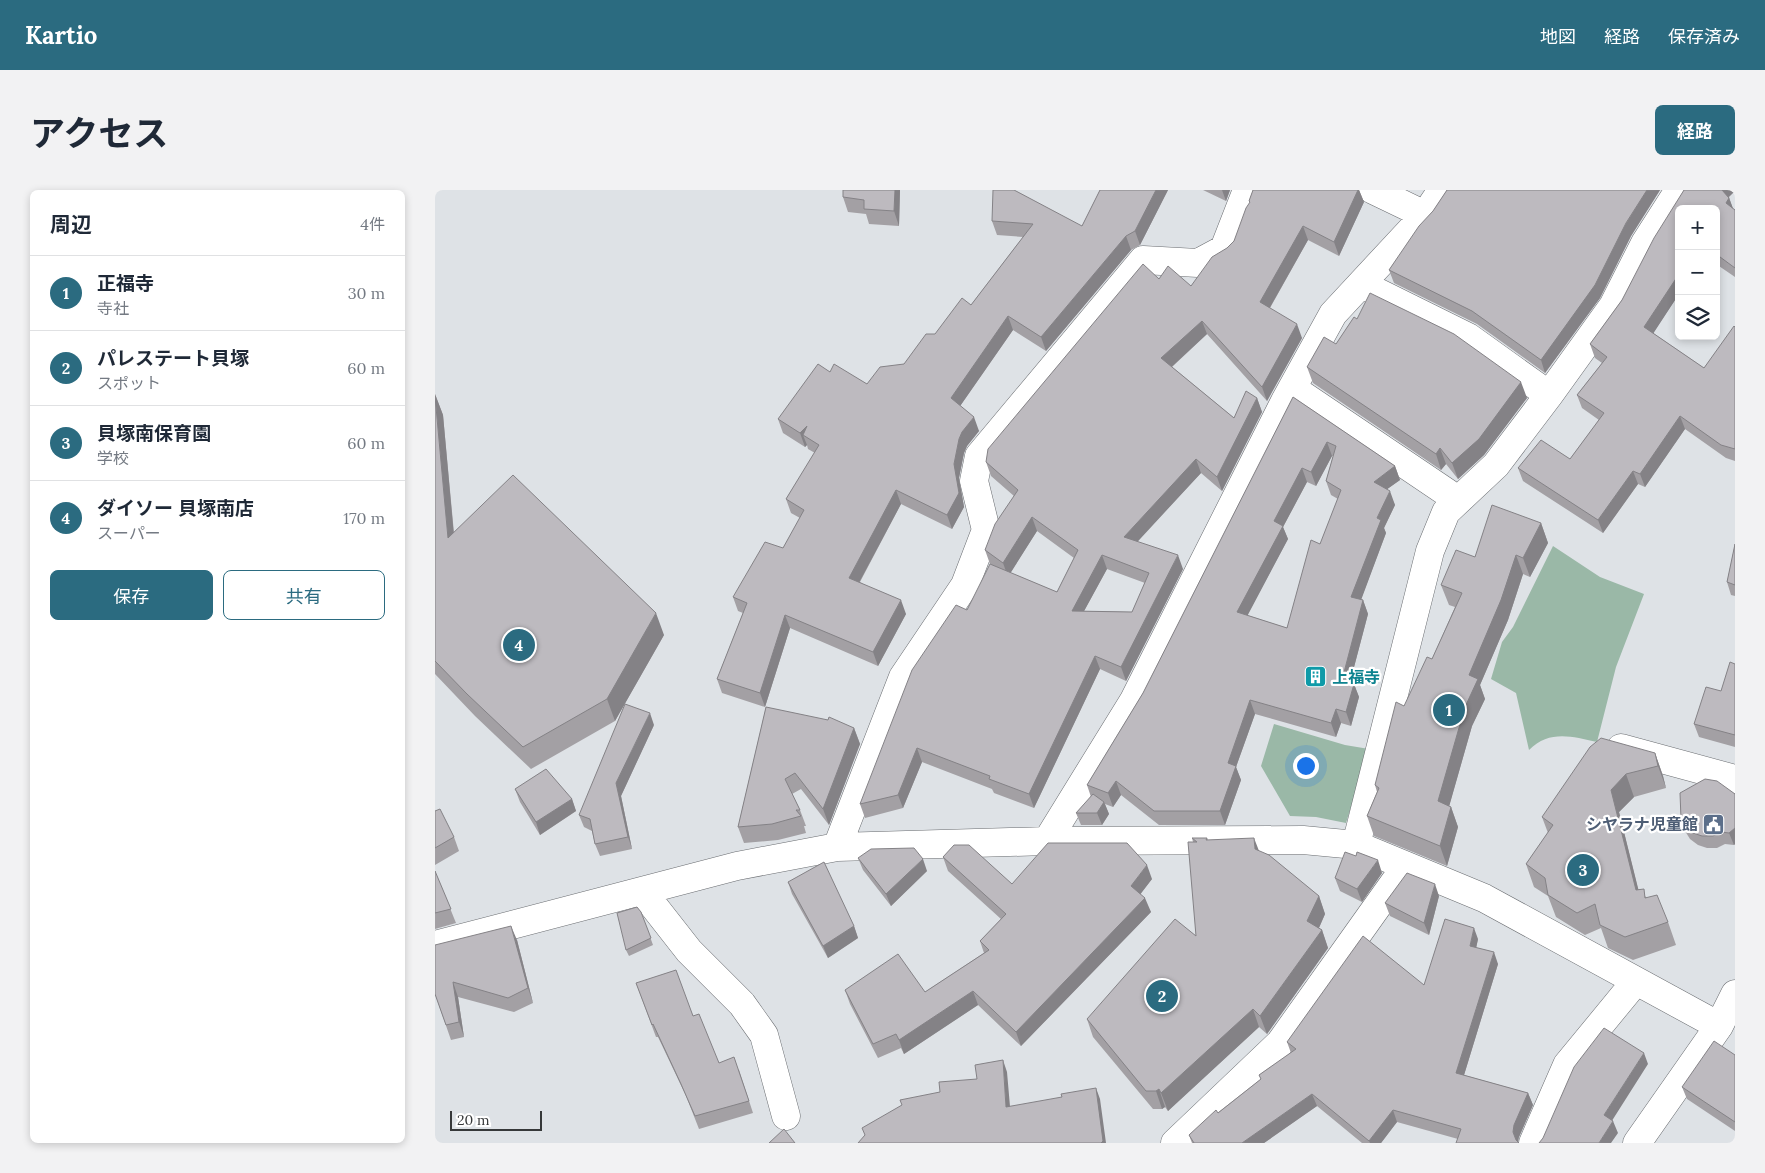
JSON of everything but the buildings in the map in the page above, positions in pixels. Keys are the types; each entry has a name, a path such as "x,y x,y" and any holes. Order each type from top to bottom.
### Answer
{"street":[{"path":"837,847 903,677 965,585 987,530 974,481 979,456 1143,260 1198,263 1224,249 1247,190"},
{"path":"1373,190 1425,215"},
{"path":"1047,840 1134,700 1292,388 1333,314 1425,215 1442,190"},
{"path":"1355,845 1430,551 1446,512 1496,465 1549,395 1613,306 1645,243 1679,190"},
{"path":"1361,284 1468,337 1549,395"},
{"path":"1292,388 1458,500"},
{"path":"1616,747 1735,779"},
{"path":"435,945 737,866 837,847 1047,840 1303,840 1355,845 1484,898 1719,1026"},
{"path":"1175,1143 1280,1043 1406,866"},
{"path":"642,891 689,951 742,1004 763,1035 786,1116"},
{"path":"1533,1143 1567,1065 1636,981"},
{"path":"1637,1143 1719,1026 1735,994"}],"green space":[{"path":"1553,546 1600,577 1644,594 1616,667 1597,742 1561,736 1552,737 1544,739 1529,750 1516,693 1491,679 1502,642 1513,627"},
{"path":"1274,724 1345,745 1369,749 1346,823 1316,817 1290,816 1261,766"}],"place":[{"name":"ダイソー 貝塚南店","path":"519,645"},
{"name":"上福寺","path":"1316,677"},
{"name":"正福寺","path":"1449,710"},
{"name":"シヤラナ児童館","path":"1714,824"},
{"name":"貝塚南保育園","path":"1583,870"},
{"name":"パレステート貝塚","path":"1162,996"}]}
